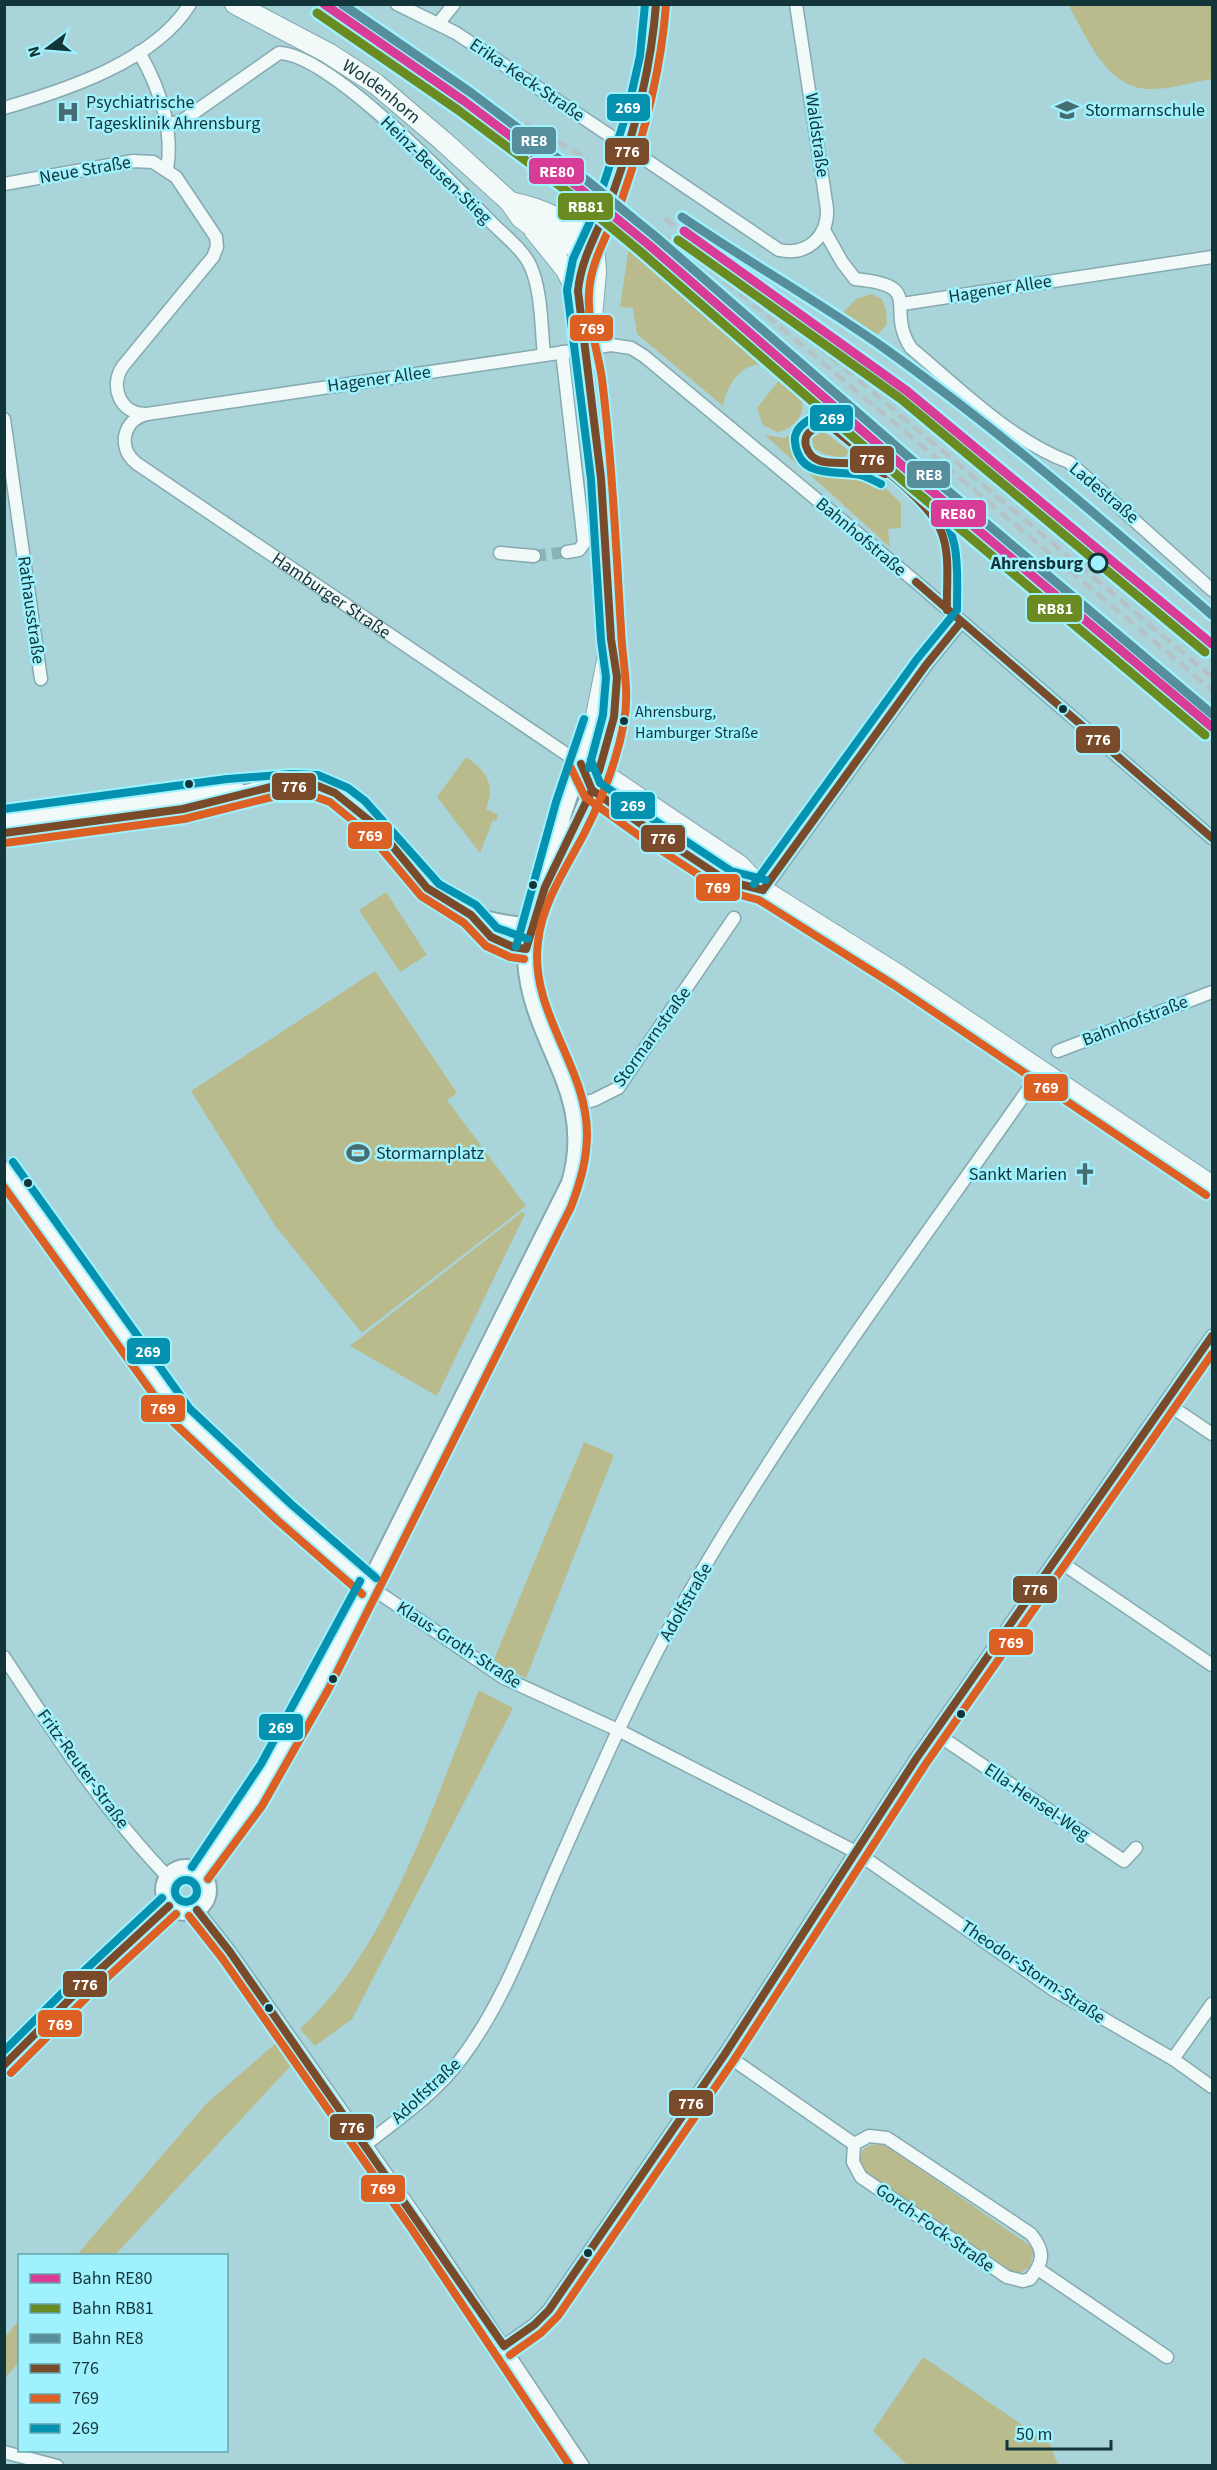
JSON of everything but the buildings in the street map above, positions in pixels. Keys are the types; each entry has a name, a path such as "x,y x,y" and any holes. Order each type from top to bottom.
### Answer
{"main road":[{"name":"Woldenhorn","path":"235,4 358,71 435,133 510,202 521,218 533,227 575,247 594,244"},
{"name":"Woldenhorn","path":"510,202 543,211 574,227 594,244 596,272 588,362 580,331 578,294 582,261 594,244"},
{"name":"Woldenhorn","path":"533,227 566,270 578,294"},
{"path":"596,781 614,718 616,700 616,667 611,638 597,709 581,764 596,781 721,877 763,890 900,976 1212,1186"}],"street":[{"path":"4,108 68,87 139,52 165,35 190,4"},
{"name":"Erika-Keck-Straße","path":"397,4 456,33 779,250 796,251 812,245 825,230"},
{"path":"438,24 454,4"},
{"path":"630,137 653,44 656,4"},
{"name":"Waldstraße","path":"796,4 827,210 825,230"},
{"path":"139,52 155,84 166,125 167,170 214,234 217,246 213,257 117,376 117,390 122,403 133,411 147,414"},
{"name":"Heinz-Beusen-Stieg","path":"166,125 182,121 279,53 286,53 319,69 351,92 439,171 518,250 529,264 534,277 544,355"},
{"name":"Neue Straße","path":"4,184 133,161 153,162 167,170"},
{"path":"825,230 855,279 877,281 890,286 899,294 902,304"},
{"name":"Hagener Allee","path":"902,304 1212,258"},
{"name":"Ladestraße","path":"902,304 899,320 902,333 911,348 993,415 1049,455 1070,462 1212,590"},
{"name":"Hagener Allee","path":"147,414 611,345"},
{"name":"Bahnhofstraße","path":"611,345 631,348 644,356 961,622 1212,838"},
{"path":"567,352 584,543 579,550 567,552"},
{"name":"Hamburger Straße","path":"147,414 134,420 125,435 126,452 136,463 581,764"},
{"name":"Rathausstraße","path":"4,419 8,434 10,502 41,679"},
{"path":"500,553 534,556"},
{"path":"763,890 926,665 961,622"},
{"path":"200,1873 253,1801 283,1751 369,1586 568,1188 576,1161 574,1105 537,1012 527,971 526,949 530,927 548,875 559,826 581,764"},
{"path":"548,875 578,823 596,781"},
{"path":"4,820 228,789 247,791 310,784 335,793 376,825 427,888 446,902 471,915 500,924 530,927"},
{"path":"4,833 183,809 229,799 247,791"},
{"path":"471,915 491,937 513,948 526,949"},
{"name":"Stormarnstraße","path":"574,1105 594,1100 618,1088 734,918"},
{"name":"Bahnhofstraße","path":"1058,1051 1212,992"},
{"name":"Adolfstraße","path":"365,2145 416,2104 459,2062 491,2014 620,1731 674,1620 760,1477 1041,1071"},
{"name":"Klaus-Groth-Straße","path":"4,1168 182,1416 284,1512 369,1586 504,1678 620,1731 856,1852"},
{"path":"504,2346 534,2325 549,2310 725,2054 935,1733 1212,1336"},
{"path":"1166,1403 1212,1434"},
{"path":"1056,1559 1212,1665"},
{"name":"Fritz-Reuter-Straße","path":"4,1657 51,1728 126,1830 168,1877"},
{"name":"Ella-Hensel-Weg","path":"935,1733 1124,1861 1136,1848"},
{"name":"Theodor-Storm-Straße","path":"856,1852 1054,1990 1173,2060 1212,2087"},
{"path":"182,1868 200,1873 205,1879 208,1890 205,1902 197,1910 184,1913 169,1906 163,1891 168,1877 182,1868"},
{"path":"4,2066 91,1978 169,1906"},
{"path":"197,1910 230,1952 365,2145 584,2466"},
{"path":"1173,2060 1212,2004"},
{"path":"725,2054 854,2144 869,2136 887,2138 1031,2234 1040,2246 1042,2257 1038,2269 1167,2357"},
{"name":"Gorch-Fock-Straße","path":"854,2144 853,2162 861,2177 1007,2277 1023,2281 1030,2279 1038,2269"},
{"path":"4,2451 57,2466"}],"green space":[{"path":"1068,5 1212,5 1212,79 1164,88 1148,89 1133,86 1109,70 1099,58"},
{"path":"630,239 775,366 755,365 740,373 729,388 723,406 637,334 633,308 620,307"},
{"path":"871,294 882,299 886,310 887,324 878,334 842,314 856,299"},
{"path":"780,379 797,393 802,402 802,408 801,414 793,424 777,432 763,425 757,408"},
{"path":"803,390 842,422 818,419 804,425 797,442 797,449 803,463 800,467 765,435 784,438 797,430 808,411 807,397"},
{"path":"823,431 849,451 844,458 824,454 814,448 812,438"},
{"path":"854,467 873,476 901,503 901,528 888,529 890,547 807,472 810,468 830,472"},
{"path":"466,757 484,773 490,793 486,809 498,815 496,821 493,820 480,853 437,797"},
{"path":"386,892 427,955 400,972 359,910"},
{"name":"Stormarnplatz","path":"375,971 457,1093 447,1100 526,1206 362,1333 276,1227 191,1091"},
{"path":"522,1212 525,1214 437,1396 350,1346"},
{"path":"584,1442 614,1455 526,1678 493,1662"},
{"path":"479,1690 513,1708 352,2019 315,2046 300,2029 331,1996 359,1958 384,1915 426,1824"},
{"path":"282,2038 298,2058 116,2254 78,2254 207,2103"},
{"path":"877,2144 887,2146 1032,2247 1033,2256 1029,2268 1019,2273 1012,2273 872,2178 864,2168 861,2153 869,2146"},
{"path":"18,2321 18,2363 5,2378 5,2337"},
{"path":"923,2357 1050,2444 1058,2465 907,2465 873,2431"}],"tunnel":[{"path":"594,244 630,137"},
{"path":"534,556 567,552"}],"railway":[{"path":"326,4 471,91 735,289 1212,690"},
{"path":"525,123 588,159"},
{"path":"665,218 1212,677"}],"rail line":[{"name":"RE80","path":"324,4 464,101 578,187 649,245 921,482 1212,727"},
{"name":"RE8","path":"342,4 470,92 585,179 656,237 928,474 1212,714"},
{"name":"RB81","path":"317,13 458,110 572,195 642,253 914,490 1205,735"},
{"name":"RE8","path":"682,217 859,331 927,379 1051,478 1212,615"},
{"name":"RE80","path":"684,231 907,391 1212,644"},
{"name":"RB81","path":"678,240 901,399 1205,652"}],"transit line":[{"name":"269","path":"589,768 603,715 606,677 601,640 591,479 567,290 573,259 595,211 628,109 640,56 645,4"},
{"name":"776","path":"599,771 614,717 617,677 611,639 601,478 578,291 587,254 612,196 634,126 646,78 656,4"},
{"name":"769","path":"208,1879 262,1806 328,1690 571,1207 582,1171 587,1144 585,1109 542,992 538,968 538,942 544,913 591,821 608,780 621,737 626,710 608,441 602,379 593,336 589,293 593,269 622,199 644,128 656,79 666,5"},
{"name":"269","path":"881,484 861,475 825,472 809,466 802,461 798,453 795,442 798,429 818,415 840,420 931,500 941,513 953,539 957,565 957,610"},
{"name":"776","path":"885,474 862,465 821,461 810,454 805,442 807,436 820,425 834,429 909,490 934,518 941,531 946,550 947,610"},
{"name":"776","path":"916,582 1212,838"},
{"name":"269","path":"754,884 917,659 953,615"},
{"name":"776","path":"763,890 926,665 961,622"},
{"name":"269","path":"516,947 556,802 584,719"},
{"name":"269","path":"591,760 600,783 731,871 766,880"},
{"name":"776","path":"581,764 592,790 651,831 727,881 763,890"},
{"name":"769","path":"571,768 585,797 645,840 722,890 759,900 894,985 1206,1195"},
{"name":"269","path":"4,809 227,779 291,774 318,775 348,788 365,801 439,884 476,905 497,928 528,939"},
{"name":"776","path":"4,833 183,809 271,787 318,786 335,793 376,826 427,888 471,915 491,937 513,947 526,949"},
{"name":"776","path":"526,949 545,887 592,790"},
{"name":"769","path":"5,843 184,819 272,797 316,797 330,802 369,834 421,896 464,923 486,946 510,957 524,959"},
{"name":"269","path":"13,1162 190,1409 291,1504 376,1578"},
{"name":"769","path":"4,1187 174,1423 277,1520 362,1594"},
{"name":"776","path":"504,2346 534,2325 549,2310 725,2054 916,1759 1212,1336"},
{"name":"769","path":"510,2355 541,2333 558,2316 734,2060 925,1765 1212,1354"},
{"name":"269","path":"192,1867 261,1764 360,1581"},
{"name":"269","path":"186,1880 194,1883 197,1891 194,1899 186,1902 178,1899 175,1891 178,1883 186,1880"},
{"name":"269","path":"4,2051 84,1971 162,1898"},
{"name":"776","path":"4,2065 91,1978 169,1906"},
{"name":"776","path":"197,1910 230,1952 504,2346"},
{"name":"769","path":"11,2073 98,1986 176,1914"},
{"name":"769","path":"189,1916 222,1958 411,2228 570,2466"}],"place":[{"name":"Stormarnschule","path":"1067,110"},
{"name":"Psychiatrische Tagesklinik Ahrensburg","path":"68,112"},
{"name":"Ahrensburg","path":"1098,563"},
{"name":"Ahrensburg, Hamburger Straße","path":"624,721"},
{"name":"Stormarnplatz","path":"358,1153"},
{"name":"Sankt Marien","path":"1085,1174"}]}
